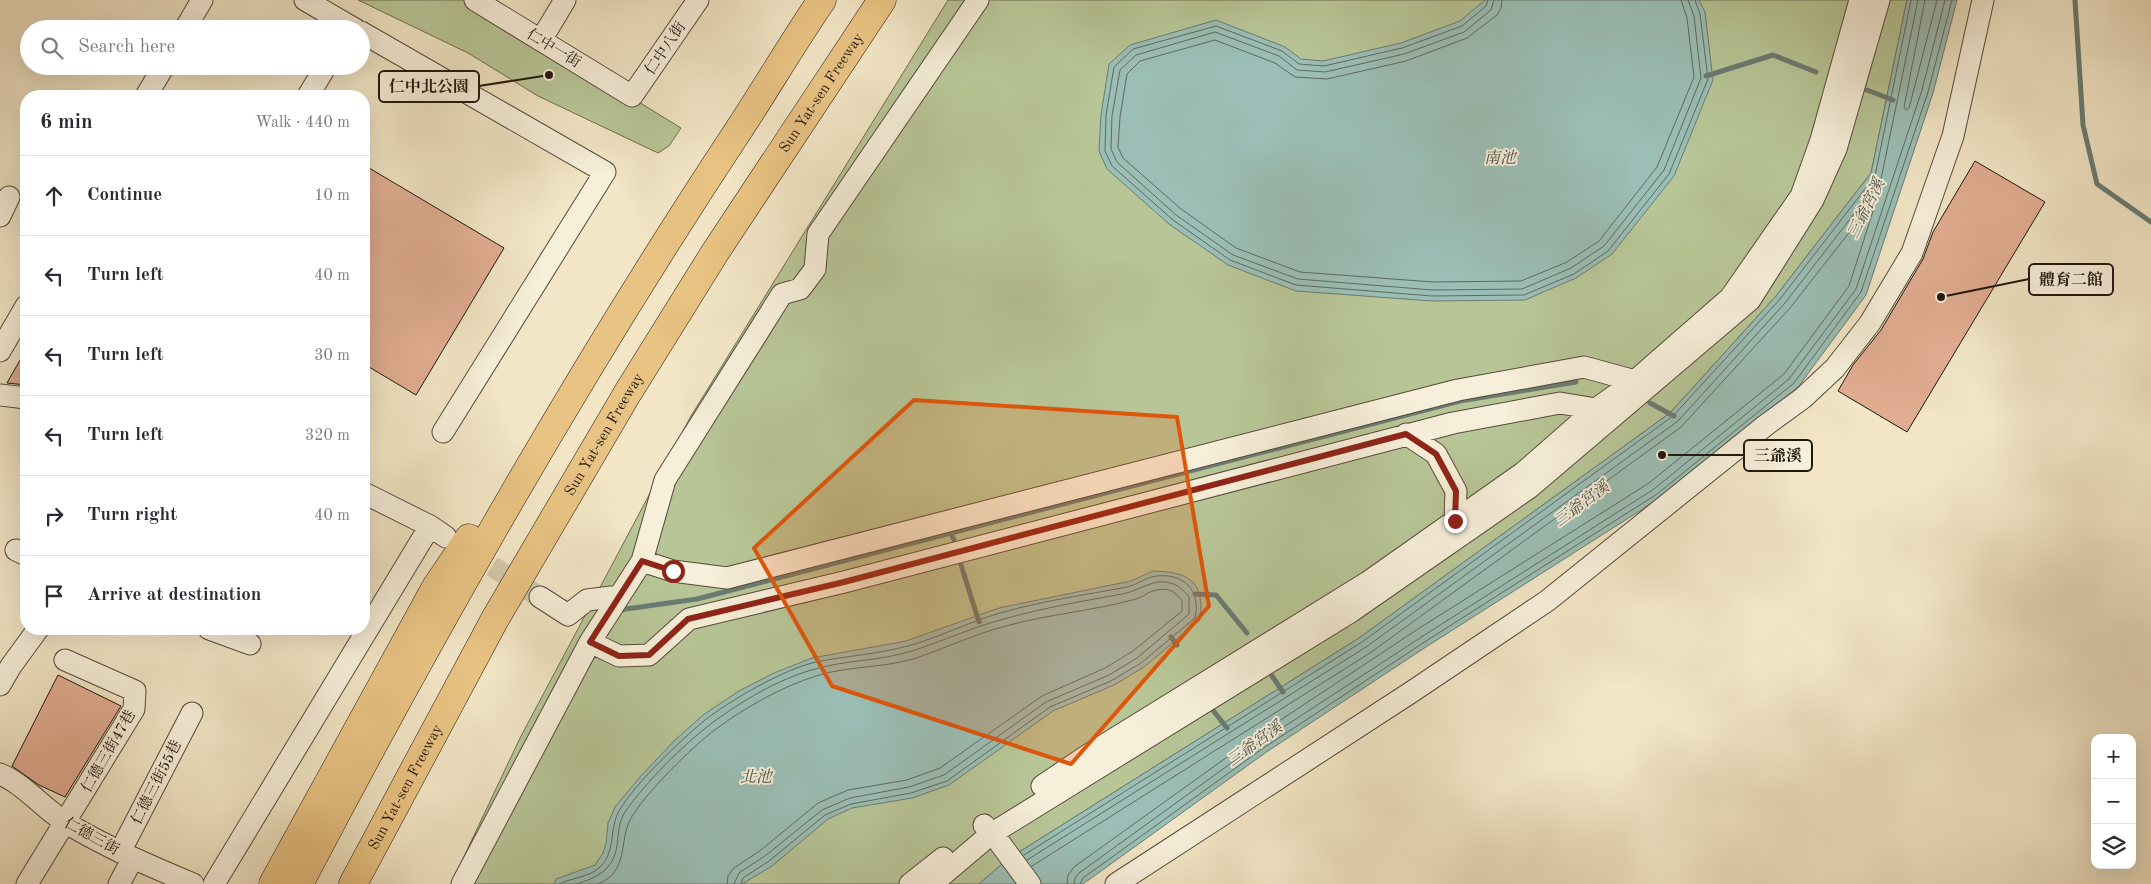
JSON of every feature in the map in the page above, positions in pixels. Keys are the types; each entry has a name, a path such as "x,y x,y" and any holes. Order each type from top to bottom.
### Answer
{"highway":[{"path":"299,884 455,595 586,370 672,231 822,0"},
{"name":"Sun Yat-sen Freeway","path":"353,884 495,619 627,394 709,262 882,0"},
{"path":"273,884 436,587 586,370"},
{"path":"372,884 452,728 495,619"}],"street":[{"path":"190,20 202,0"},
{"path":"305,0 339,20"},
{"name":"仁中一街","path":"475,0 632,96"},
{"path":"541,40 565,0"},
{"name":"仁中八街","path":"632,96 698,0"},
{"path":"462,884 590,642 642,561 665,480 782,294 800,289 815,269 818,234 978,0"},
{"path":"932,884 1088,755 1368,582 1524,472 1596,409 1635,381 1730,298 1801,196 1821,140 1860,0"},
{"path":"910,884 1352,611 1529,488 1750,300 1813,200 1836,149 1878,0"},
{"path":"1116,884 1547,600 1766,425 1803,398 1835,368 1870,323 1912,253 1953,136 1982,0"},
{"path":"370,38 605,172 443,432"},
{"path":"150,90 159,75"},
{"path":"312,90 321,75"},
{"path":"0,351 20,316"},
{"path":"642,561 673,571 727,578 1458,390 1584,367 1635,381"},
{"path":"0,395 20,397"},
{"path":"590,642 619,656 649,655 688,619 844,582 1453,423 1560,403 1596,409"},
{"path":"1406,434 1436,454 1456,491 1455,521"},
{"path":"214,884 438,532 370,496"},
{"path":"540,597 568,615 587,600 619,596"},
{"path":"225,635 250,644"},
{"path":"0,685 32,637"},
{"name":"仁德三街47巷","path":"65,660 136,691 134,709 66,823"},
{"name":"仁德三街55巷","path":"119,884 127,855 192,713"},
{"name":"仁德三街","path":"0,774 39,801 66,823 127,855 193,884"},
{"path":"27,884 66,823"},
{"path":"991,834 1030,884"}],"highlighted area":[{"path":"914,400 1177,417 1209,606 1071,764 832,686 754,548"}],"green space":[{"path":"358,0 473,0 681,128 669,146 658,153 538,96 468,53"},
{"path":"948,0 1907,0 1871,173 1776,296 1670,413 1359,638 1008,859 979,884 451,884 520,738 691,416"}],"water":[{"name":"南池","path":"1485,0 1699,0 1705,12 1713,80 1674,176 1612,254 1576,278 1525,300 1432,301 1296,291 1228,265 1169,224 1107,169 1099,151 1101,115 1109,64 1130,45 1216,20 1285,47 1301,59 1323,61 1401,43 1460,21"},
{"name":"三爺宮溪","path":"1907,0 1957,0 1933,93 1866,295 1798,387 1660,498 1429,645 1265,753 1083,884 979,884 1008,859 1359,638 1670,413 1776,296 1871,173"},
{"name":"北池","path":"1153,571 1176,574 1192,581 1200,596 1200,620 1144,667 1114,685 1053,711 949,785 912,798 852,808 828,819 772,866 742,884 554,884 556,879 595,865 603,853 608,823 615,807 674,741 703,715 739,691 774,673 812,658 906,641 999,608 1131,581"}],"building":[{"path":"1975,161 2045,202 1907,432 1838,391 1853,365 1881,330 1923,259 1933,232"},
{"path":"370,169 504,248 416,395 370,368"},
{"path":"20,360 20,384 7,383"},
{"path":"58,675 121,706 65,797 39,785 12,766"}],"waterway":[{"path":"2075,0 2083,125 2097,184 2151,222"},
{"path":"1706,76 1773,55 1816,72"},
{"path":"1867,90 1893,100"},
{"path":"619,610 697,599 1460,401 1576,382"},
{"path":"1650,403 1674,416"},
{"path":"951,533 954,540"},
{"path":"961,565 979,622"},
{"path":"1195,594 1216,595 1247,633"},
{"path":"1171,637 1177,645"},
{"path":"1272,676 1283,692"},
{"path":"1212,709 1227,728"}],"tunnel":[{"path":"465,549 540,597"}],"place":[{"name":"仁中北公園","path":"549,75"},
{"name":"體育二館","path":"1941,297"},
{"name":"三爺溪","path":"1662,455"}],"route":[{"path":"673,571 642,561 590,642 619,656 649,655 688,619 844,582 1406,434 1436,454 1456,491 1455,521"}]}
